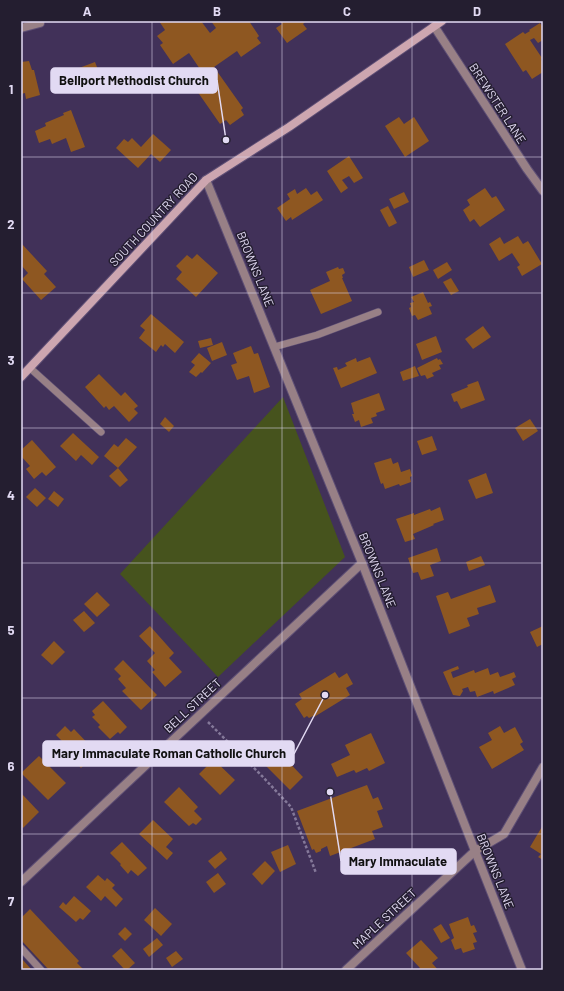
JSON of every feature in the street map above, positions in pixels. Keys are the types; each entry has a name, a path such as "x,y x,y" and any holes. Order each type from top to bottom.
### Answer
{"main road":[{"name":"SOUTH COUNTRY ROAD","path":"21,377 206,180 289,127 442,21"}],"street":[{"path":"21,28 40,23"},
{"name":"BREWSTER LANE","path":"434,26 543,192"},
{"name":"BROWNS LANE","path":"206,180 362,563 522,970"},
{"name":"BELL STREET","path":"21,882 362,563"},
{"name":"MAPLE STREET","path":"346,970 474,851 504,834 543,767"}],"lane":[{"path":"274,347 317,335 378,312"},
{"path":"30,368 101,432"},
{"path":"21,948 41,970"}],"path":[{"path":"200,715 291,807 316,873"}],"green space":[{"path":"283,397 345,557 218,677 120,574"}],"building":[{"path":"159,21 201,21 210,33 216,28 211,21 249,21 259,36 257,38 261,43 241,57 237,51 214,67 243,108 241,110 244,115 230,125 226,120 220,124 197,91 200,89 192,78 202,72 189,53 173,64 160,45 163,43 157,36 165,30"},
{"path":"280,21 306,21 303,24 307,29 287,43 276,28 282,24"},
{"path":"540,23 543,28 543,40 538,43 534,38 530,40 542,58 543,72 532,79 526,70 523,72 505,44 523,32 525,34 530,31 529,30"},
{"path":"29,61 32,70 34,70 40,95 26,99 25,93 21,94 21,62"},
{"path":"95,62 100,75 115,70 121,86 107,91 102,80 77,89 71,71"},
{"path":"71,110 85,147 71,152 66,138 52,144 50,139 39,143 35,131 46,126 45,123 64,115 63,113"},
{"path":"399,117 404,124 414,117 429,141 405,157 385,126"},
{"path":"153,134 171,150 160,162 151,154 138,168 116,148 124,139 128,142 132,138 141,147"},
{"path":"349,156 363,178 354,183 349,176 342,180 348,188 341,193 327,171"},
{"path":"306,188 311,195 317,191 323,200 292,220 291,217 286,221 277,208 290,199 287,194 295,189 297,194"},
{"path":"485,188 492,198 496,196 505,210 480,227 474,219 470,222 463,210 470,205 467,200"},
{"path":"404,192 409,202 394,209 389,199"},
{"path":"388,206 397,223 389,227 380,210"},
{"path":"518,236 523,244 528,241 542,264 522,276 517,267 520,265 512,253 499,261 489,244 500,237 504,244"},
{"path":"21,243 47,271 44,274 56,287 41,300 22,279 28,273 21,265"},
{"path":"197,254 218,273 196,297 176,279 182,272 176,266 187,255 192,259"},
{"path":"424,260 429,270 413,277 409,267"},
{"path":"447,262 452,270 438,279 433,270"},
{"path":"338,267 339,269 343,268 345,273 342,275 342,278 352,301 321,314 310,290 330,281 326,272"},
{"path":"451,278 459,291 451,295 443,282"},
{"path":"423,292 428,303 430,302 432,306 429,307 432,314 418,320 415,315 412,316 409,308 411,307 410,303 414,302 411,297"},
{"path":"151,314 184,342 175,353 165,344 163,347 161,345 156,352 139,338 145,330 140,326"},
{"path":"483,326 491,337 473,349 465,339"},
{"path":"436,336 442,352 422,360 416,344"},
{"path":"211,338 213,345 200,348 198,341"},
{"path":"222,342 227,355 212,361 207,348"},
{"path":"251,346 254,354 258,353 270,387 254,393 249,376 237,380 231,365 237,363 233,353"},
{"path":"199,353 211,363 196,377 189,372 195,365 191,362"},
{"path":"370,357 377,373 341,388 333,368 337,367 338,370 347,366 345,363 356,358 357,362"},
{"path":"437,358 438,360 440,359 443,364 439,365 441,369 432,373 434,376 427,379 425,375 421,376 417,368"},
{"path":"415,366 419,376 403,381 400,372"},
{"path":"99,374 121,396 125,392 138,406 134,409 138,413 129,422 114,406 109,410 106,406 104,408 85,387"},
{"path":"478,381 485,400 461,409 457,401 454,402 451,394"},
{"path":"379,393 385,410 376,413 377,416 371,418 373,423 361,427 359,420 355,422 352,414 354,414 351,403"},
{"path":"165,417 174,426 169,432 160,424"},
{"path":"530,419 538,431 523,441 515,428"},
{"path":"73,433 99,457 92,465 81,455 76,461 60,446"},
{"path":"432,436 437,450 422,455 417,441"},
{"path":"126,438 137,447 118,468 104,456 114,444 118,447"},
{"path":"32,440 56,467 46,476 42,472 34,479 26,469 30,466 21,456 21,450"},
{"path":"391,458 393,464 398,462 401,472 410,469 412,476 410,477 411,482 385,489 383,483 381,484 374,463"},
{"path":"118,468 128,480 120,487 109,476"},
{"path":"486,473 493,493 476,499 468,480"},
{"path":"35,488 46,498 37,507 26,497"},
{"path":"54,491 64,499 58,507 48,499"},
{"path":"440,507 444,520 413,534 415,539 405,542 396,519 414,513 414,515 430,509 431,511"},
{"path":"437,548 441,561 430,565 434,576 421,580 418,572 413,573 408,558"},
{"path":"481,556 485,565 469,571 466,562"},
{"path":"490,585 496,602 477,608 479,614 467,618 470,626 449,634 436,596 448,592 451,599"},
{"path":"97,592 110,605 97,617 84,604"},
{"path":"84,611 95,623 84,632 73,620"},
{"path":"150,626 174,653 169,658 182,672 165,687 152,672 155,670 147,661 155,653 139,636"},
{"path":"543,626 543,644 537,647 530,632"},
{"path":"54,641 65,652 52,665 41,655"},
{"path":"123,660 157,695 141,710 122,691 126,688 118,679 121,676 114,669"},
{"path":"458,666 459,669 451,672 453,678 474,670 475,673 488,668 490,675 498,672 500,677 514,672 516,677 512,679 515,685 494,694 493,691 477,697 475,691 470,692 468,687 462,689 463,691 460,696 453,695 443,672"},
{"path":"335,672 339,678 347,673 353,684 346,688 350,695 314,717 309,718 307,716 304,718 295,704 302,699 299,694"},
{"path":"103,701 127,727 120,734 118,732 110,739 98,727 100,725 92,717 95,715 92,711"},
{"path":"65,726 71,732 74,729 97,753 81,768 58,744 62,741 56,735"},
{"path":"500,726 504,733 515,727 523,742 520,744 524,750 492,769 479,747 492,740 488,733"},
{"path":"371,733 385,763 369,771 367,768 356,773 354,770 337,777 331,764 350,755 345,745"},
{"path":"279,752 303,777 290,790 265,765"},
{"path":"39,756 66,783 48,800 21,773"},
{"path":"210,756 235,780 220,795 199,774 208,765 205,762"},
{"path":"367,785 373,799 378,797 383,809 377,811 383,827 372,831 375,839 330,856 327,846 316,853 314,849 312,850 297,811"},
{"path":"179,787 198,807 194,811 202,819 196,825 193,823 189,826 164,802"},
{"path":"21,793 39,812 23,828 21,826"},
{"path":"153,820 173,839 166,847 173,853 167,860 139,834"},
{"path":"543,825 543,860 538,857 541,854 530,847"},
{"path":"122,842 147,868 138,876 131,870 128,874 110,853"},
{"path":"288,845 296,864 280,872 271,852"},
{"path":"221,851 227,859 215,869 208,861"},
{"path":"265,861 275,871 262,885 252,874"},
{"path":"218,873 226,884 214,893 206,882"},
{"path":"98,875 105,881 107,878 115,885 112,888 123,899 116,907 105,896 101,901 86,887"},
{"path":"74,896 91,911 83,920 80,918 76,922 59,907 63,902 66,905"},
{"path":"155,908 172,924 161,936 144,920"},
{"path":"30,909 79,961 77,963 84,970 49,970 21,940 21,918"},
{"path":"468,917 471,926 474,925 477,932 473,933 477,942 473,943 475,949 463,953 461,948 455,950 451,940 454,938 449,924"},
{"path":"441,924 450,938 441,943 433,929"},
{"path":"125,927 132,934 125,941 118,934"},
{"path":"157,938 163,945 149,957 143,949"},
{"path":"421,940 438,958 432,963 438,970 418,970 420,968 406,953"},
{"path":"121,948 135,963 127,970 125,970 112,956"},
{"path":"176,951 183,959 172,967 166,958"},
{"path":"21,958 32,970 21,970"}],"place":[{"name":"Bellport Methodist Church","path":"226,140"},
{"name":"Mary Immaculate Roman Catholic Church","path":"325,695"},
{"name":"Mary Immaculate","path":"330,792"}]}
